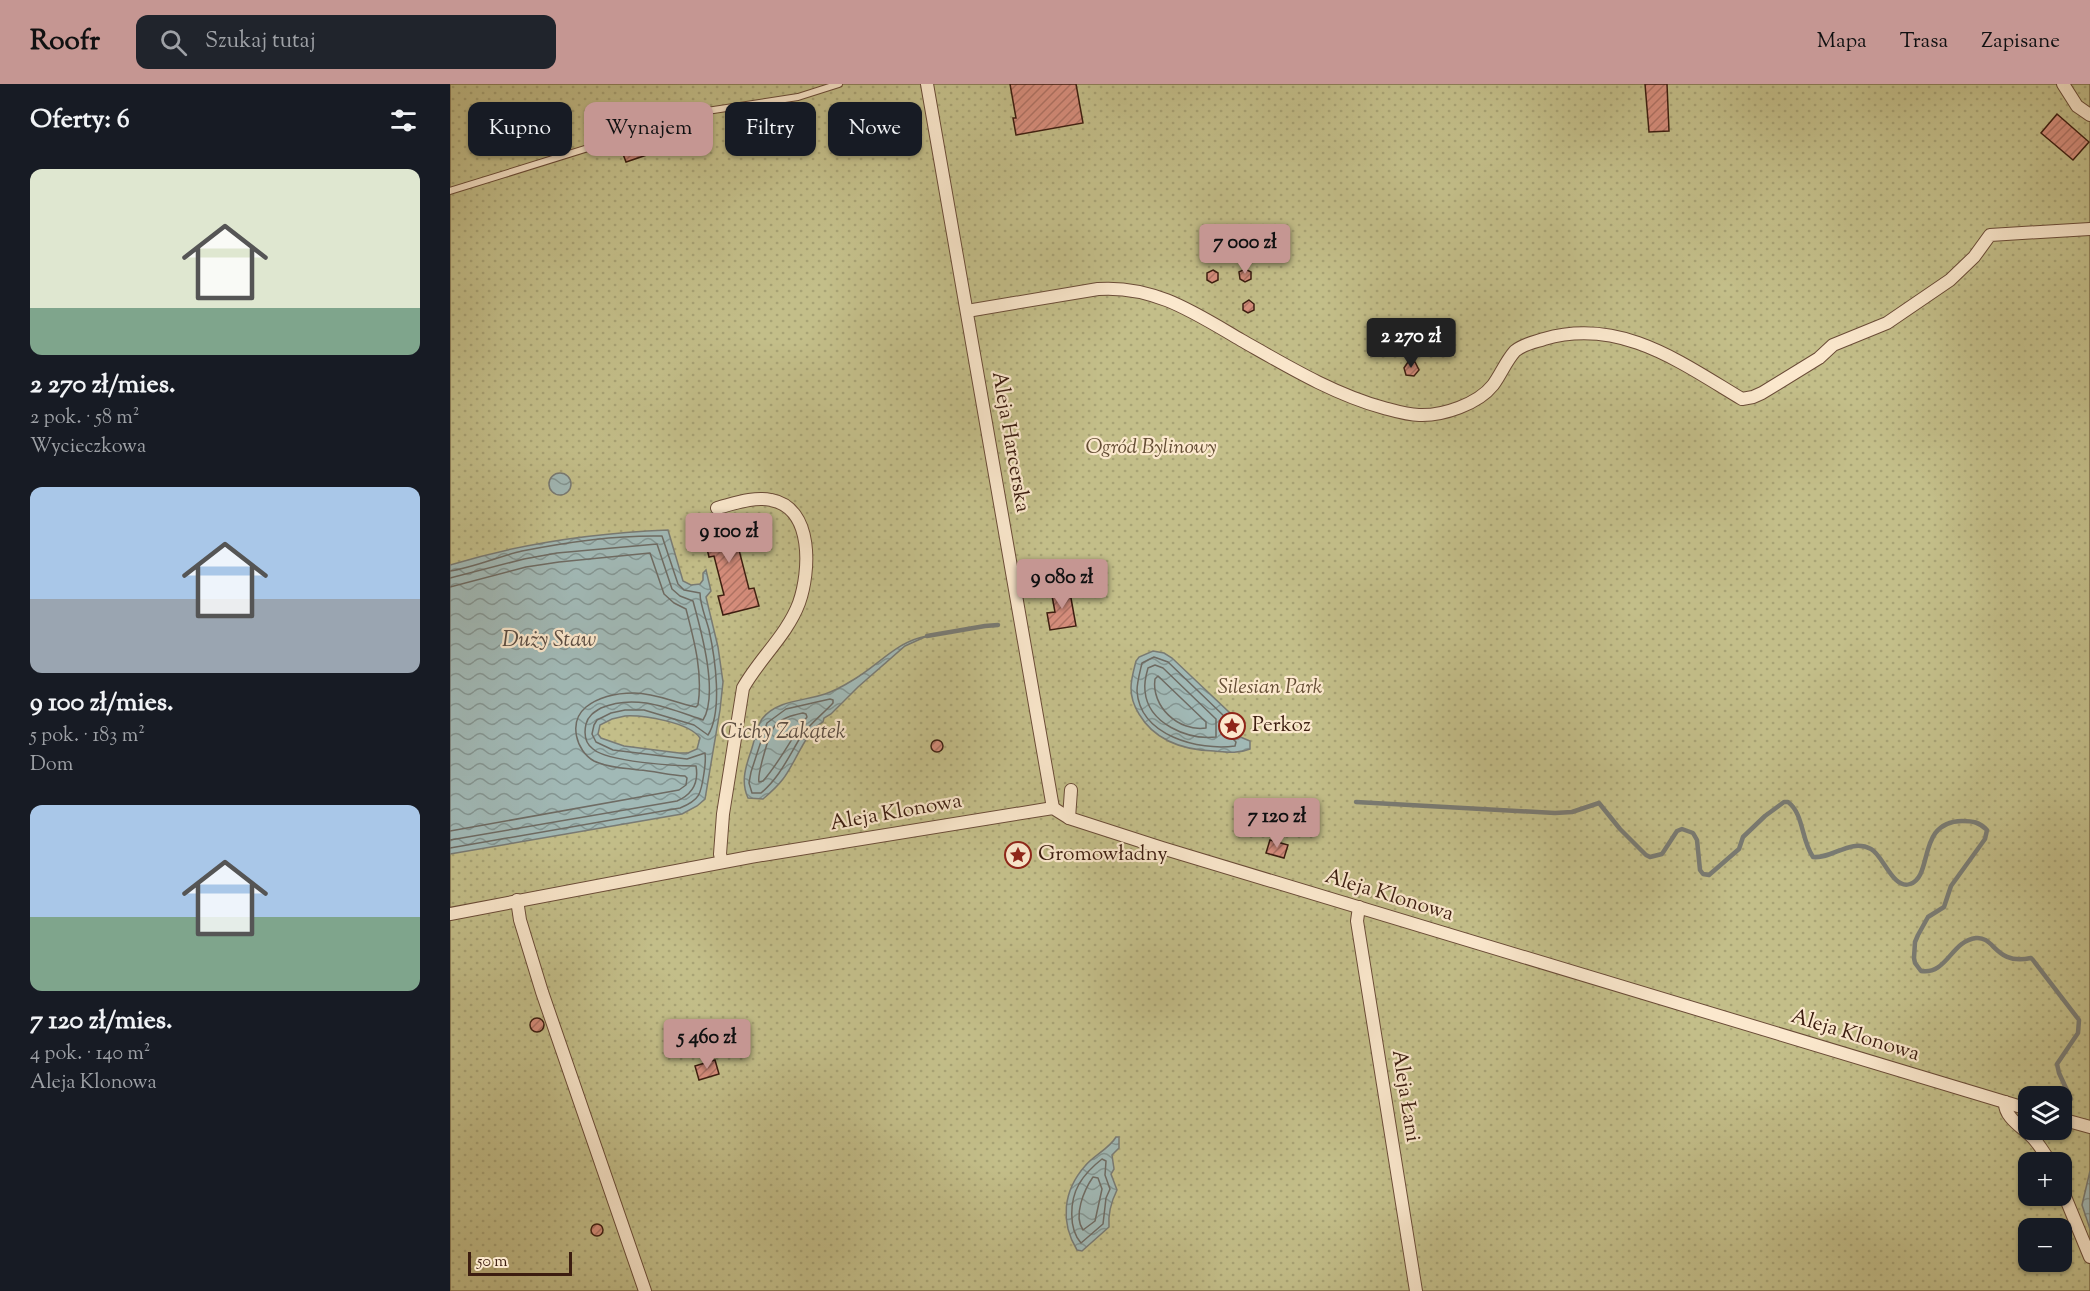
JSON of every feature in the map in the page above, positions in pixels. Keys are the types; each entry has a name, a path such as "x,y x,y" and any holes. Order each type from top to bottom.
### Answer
{"street":[{"name":"Aleja Harcerska","path":"927,84 1053,808"},
{"path":"2063,84 2077,106 2090,115"},
{"path":"967,311 1098,289 1112,288 1155,294 1190,310 1260,351 1349,397 1420,416 1459,408 1483,396 1516,350 1525,345 1563,334 1590,333 1616,336 1637,342 1668,356 1742,399 1762,393 1819,358 1833,345 1887,323 1950,280 1974,257 1990,235 2090,229"},
{"path":"717,508 757,499 771,499 782,503 800,522 805,542 806,561 799,603 774,644 752,671 743,688 723,814 720,854 722,862"},
{"path":"1069,818 1071,790"},
{"name":"Aleja Klonowa","path":"450,914 722,862 1053,808 1069,818 2018,1106"},
{"path":"517,900 520,920 542,992 645,1291"},
{"name":"Aleja Łani","path":"1359,907 1357,921 1416,1291"},
{"path":"2005,1102 2005,1108 2011,1117 2033,1138 2043,1152"},
{"path":"2072,1122 2090,1127"},
{"path":"2069,1206 2090,1257"}],"lane":[{"path":"450,191 706,111 798,97 839,84"}],"green space":[{"name":"Silesian Park","path":"450,84 2090,84 2090,1291 450,1291"}],"water":[{"path":"560,473 570,480 571,484 564,494 560,495 550,488 549,484 556,474"},
{"name":"Duży Staw","path":"668,530 683,581 691,585 700,584 706,570 711,591 706,597 718,647 723,682 705,799 682,814 450,854 450,565 558,540","holes":["633,716 654,718 694,732 700,738 697,749 688,753 679,753 624,746 601,738 598,734 600,725 612,719"]},
{"name":"Cichy Zakątek","path":"927,636 905,646 824,718 823,722 811,732 783,779 771,792 763,799 748,798 744,776 758,727 768,713 791,702 836,690 897,648"},
{"name":"Perkoz","path":"1153,651 1164,653 1172,658 1231,714 1230,728 1238,736 1250,741 1250,749 1232,752 1191,749 1171,742 1153,731 1137,711 1131,688 1136,661 1139,657"},
{"path":"1116,1137 1119,1137 1119,1148 1112,1155 1114,1169 1111,1174 1117,1190 1110,1208 1109,1227 1082,1251 1077,1250 1066,1218 1068,1196 1085,1166"},
{"path":"2090,1171 2090,1229 2082,1205"}],"building":[{"path":"1010,84 1076,84 1083,123 1016,135 1013,118 1016,118"},
{"path":"1645,84 1667,84 1669,131 1649,132"},
{"path":"2057,114 2089,142 2073,160 2041,133"},
{"path":"624,156 644,156 626,162"},
{"path":"1245,269 1251,272 1251,279 1245,282 1240,279 1239,272"},
{"path":"1213,270 1218,273 1218,280 1212,283 1207,280 1207,273"},
{"path":"1249,300 1254,304 1254,310 1248,313 1243,310 1243,304"},
{"path":"1408,362 1415,362 1419,370 1414,376 1406,375 1404,368"},
{"path":"736,515 744,548 739,550 749,589 754,588 759,606 723,615 718,596 724,595 714,556 709,557 701,524"},
{"path":"1069,587 1076,626 1050,630 1047,613 1055,612 1051,590"},
{"path":"939,740 943,746 939,752 935,752 931,744"},
{"path":"1270,840 1288,845 1284,858 1266,853"},
{"path":"534,1018 540,1018 544,1025 540,1032 534,1032 530,1028 530,1022"},
{"path":"715,1060 719,1074 699,1080 695,1066"},
{"path":"597,1224 603,1230 597,1236 591,1230"}],"waterway":[{"path":"927,636 998,625"},
{"path":"1356,802 1555,813 1572,812 1599,803 1620,829 1650,857 1662,854 1677,831 1682,829 1693,833 1697,840 1700,870 1703,874 1709,875 1739,849 1743,837 1765,816 1784,802 1788,802 1797,813 1813,857 1828,855 1849,847 1863,846 1875,852 1893,877 1904,884 1910,884 1917,879 1922,871 1932,839 1938,830 1948,824 1962,821 1978,824 1987,830 1985,839 1951,886 1944,907 1928,917 1915,942 1915,963 1921,971 1930,971 1943,963 1961,945 1976,938 1988,941 2003,955 2010,958 2031,958 2079,1020 2078,1033 2057,1064 2065,1086"}],"place":[{"name":"Perkoz","path":"1232,726"},
{"name":"Gromowładny","path":"1018,855"}],"park label":[{"name":"Ogród Bylinowy","path":"1151,448"}]}
